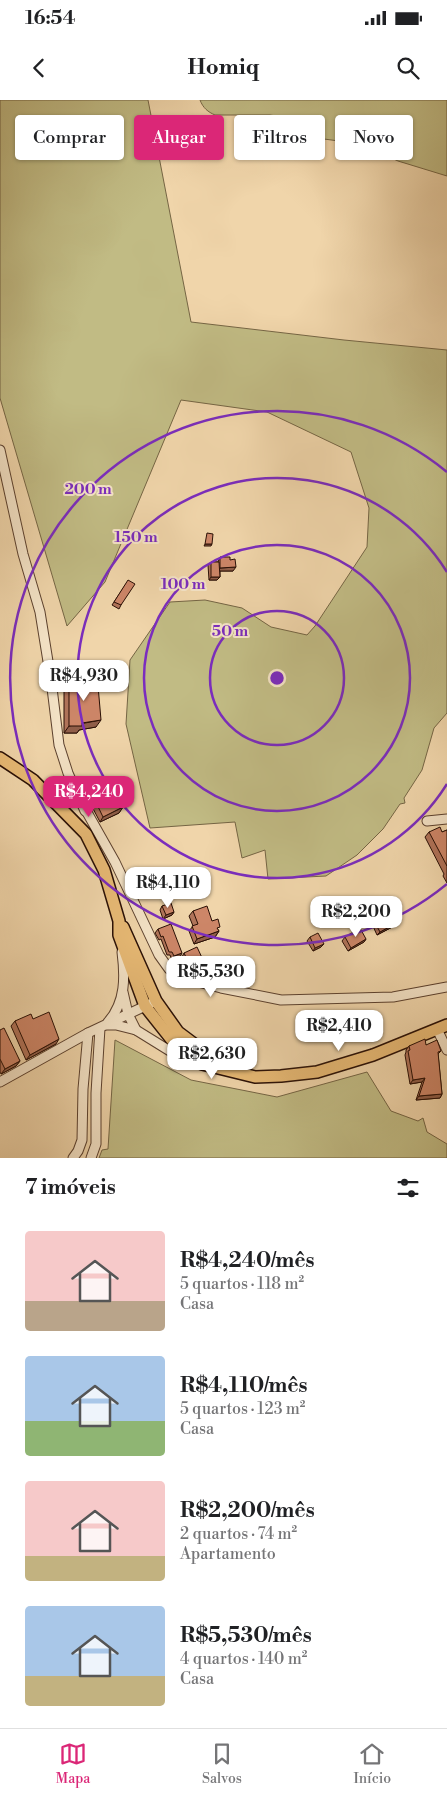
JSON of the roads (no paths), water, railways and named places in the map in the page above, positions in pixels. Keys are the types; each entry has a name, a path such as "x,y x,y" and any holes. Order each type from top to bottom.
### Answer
{"main road":[{"path":"0,758 33,780 86,834 104,870 119,922 119,935 150,1004 172,1040 202,1064 255,1077 317,1072 373,1055 444,1029"},
{"path":"119,922 126,931 150,1004 178,1032 229,1071"}],"street":[{"path":"0,450 24,554 40,612 59,745 68,773 84,808 115,862 159,955 169,969 183,978 281,1000 393,997 447,987"},
{"path":"84,808 86,834"},
{"path":"427,821 447,819"},
{"path":"119,935 124,968 123,992 128,1014 136,1030"},
{"path":"91,1158 96,1144 96,1093 102,1027 117,1009 123,992"},
{"path":"0,1082 88,1034 150,1004"},
{"path":"102,1027 116,1025 136,1030 185,1059 202,1064"},
{"path":"444,1029 447,1050"},
{"path":"73,1158 78,1152 82,1140 83,1089 88,1034"},
{"path":"82,1140 96,1144"}]}
